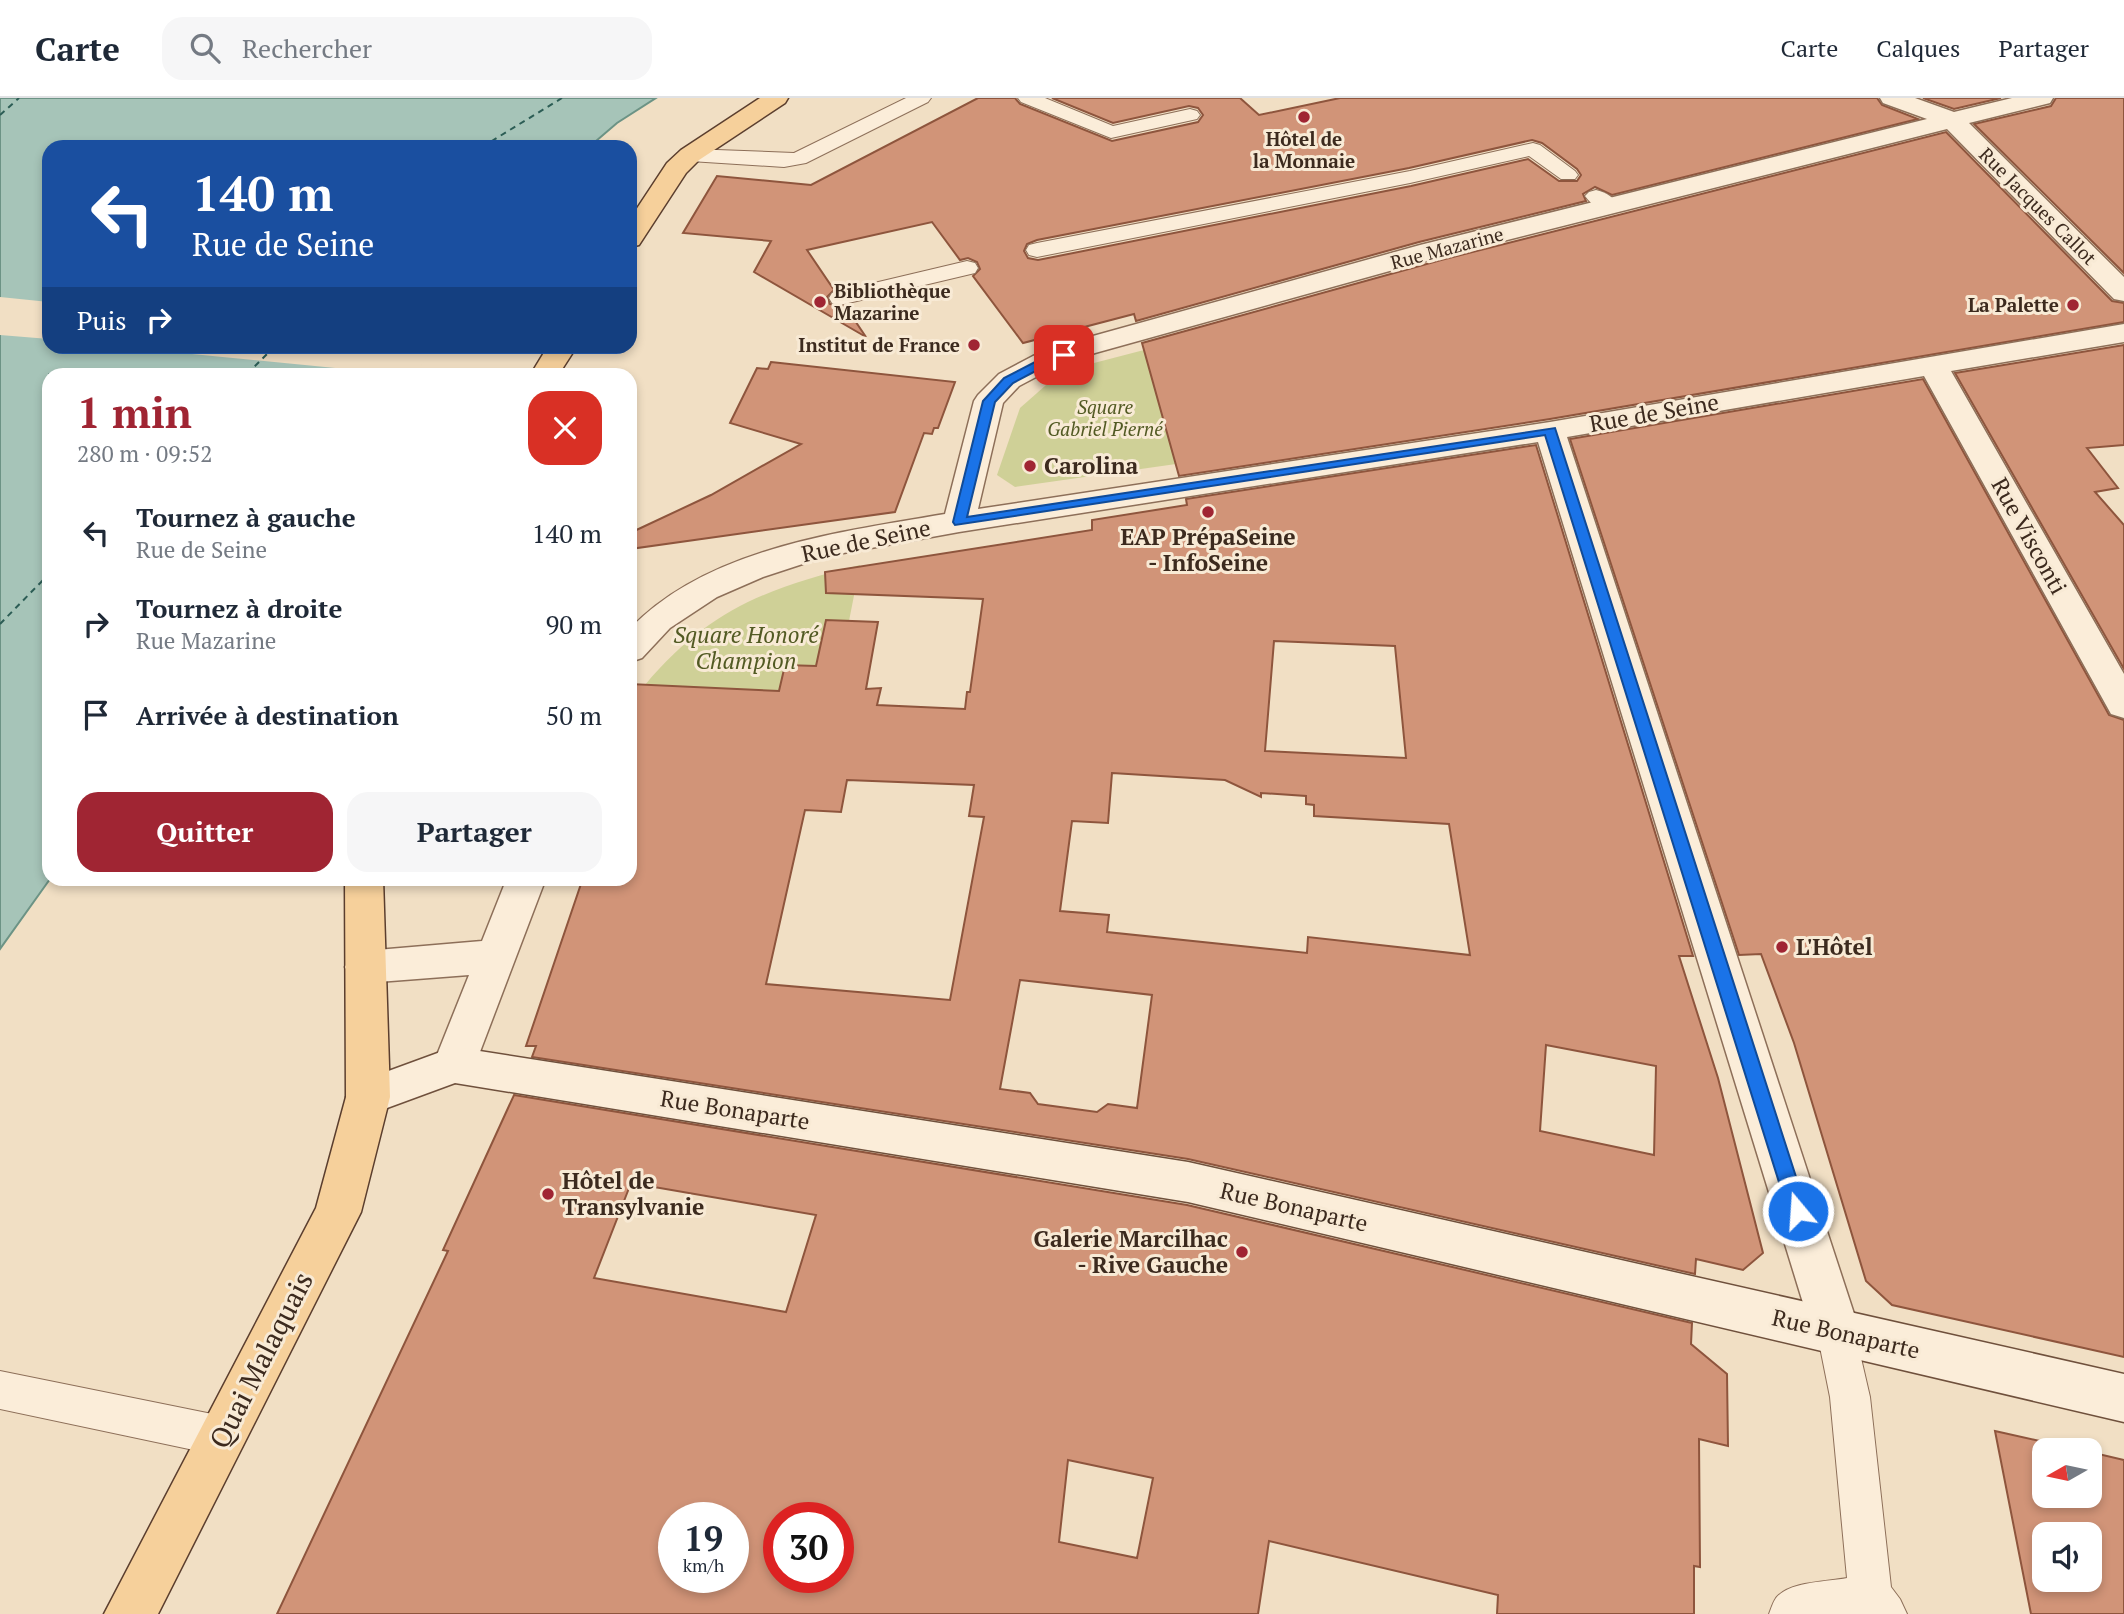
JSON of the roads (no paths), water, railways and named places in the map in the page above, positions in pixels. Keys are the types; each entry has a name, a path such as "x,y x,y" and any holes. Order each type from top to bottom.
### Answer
{"main road":[{"path":"637,228 676,168 690,155 776,98"},
{"name":"Quai Malaquais","path":"130,1614 338,1212 368,1097 364,886"}],"street":[{"path":"1892,98 1952,120"},
{"name":"Rue Mazarine","path":"959,522 989,401 1009,380 1043,362 1085,347 1602,201 2041,98"},
{"name":"Rue Jacques Callot","path":"1952,120 2124,293"},
{"name":"Rue de Seine","path":"637,642 658,620 705,589 751,569 822,547 959,522 1550,431 2124,333"},
{"name":"Rue Visconti","path":"1933,366 2124,705"},
{"path":"1550,431 1836,1332"},
{"path":"368,1097 454,1065 524,886"},
{"path":"365,967 497,956"},
{"name":"Rue Bonaparte","path":"454,1065 1188,1182 2124,1398"}],"lane":[{"path":"690,155 784,161 799,159 921,98"},
{"path":"1028,98 1111,132 1190,115"},
{"path":"1037,250 1410,177 1533,149 1568,174"},
{"path":"840,298 967,268"},
{"path":"1791,1614 1799,1608 1878,1605 1850,1398 1836,1332"},
{"path":"0,1390 222,1436"}],"place":[{"name":"Hôtel de la Monnaie","path":"1304,117"},
{"name":"Bibliothèque Mazarine","path":"820,302"},
{"name":"La Palette","path":"2073,305"},
{"name":"Institut de France","path":"974,345"},
{"name":"Carolina","path":"1030,466"},
{"name":"EAP PrépaSeine - InfoSeine","path":"1208,512"},
{"name":"L'Hôtel","path":"1782,947"},
{"name":"Hôtel de Transylvanie","path":"548,1194"},
{"name":"Galerie Marcilhac - Rive Gauche","path":"1242,1252"}],"park label":[{"name":"Square Gabriel Pierné","path":"1105,418"},
{"name":"Square Honoré Champion","path":"746,648"}]}
